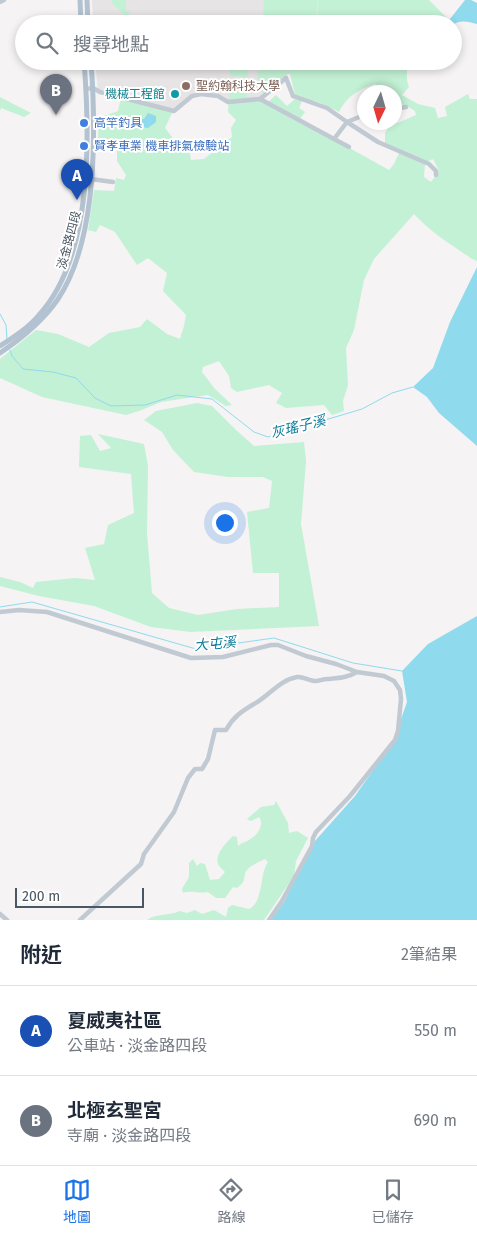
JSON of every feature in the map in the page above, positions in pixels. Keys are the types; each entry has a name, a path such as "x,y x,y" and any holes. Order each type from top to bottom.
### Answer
{"main road":[{"path":"80,0 81,15"},
{"path":"87,0 88,15"},
{"name":"淡金路四段","path":"14,340 40,315 54,295 64,277 72,256 87,158 85,70"},
{"name":"淡金路四段","path":"14,340 29,331 58,298 73,269 83,233 91,179 94,122 92,70"},
{"path":"1,350 14,340"}],"street":[{"path":"0,2 4,0"},
{"path":"86,89 93,88 100,92 174,111 192,96 201,94 218,96 228,102 260,99 286,78 293,96 327,108 378,142 429,164 436,171 436,175"},
{"path":"293,96 313,103"},
{"path":"260,99 349,147"},
{"path":"402,108 406,107"},
{"path":"334,139 347,122 357,118"},
{"path":"91,179 113,182"},
{"path":"0,612 18,610 47,612 191,658 223,657 278,645 357,672 384,676 394,681 400,690 401,699 398,731 395,740 350,796 316,832 312,846 282,901 269,920"},
{"path":"80,920 141,864 144,854 174,812 188,778 195,769 202,769 208,760 215,730 226,730 230,722 241,711 255,704 272,689 298,676 315,681 349,677 357,672"},
{"path":"0,914 7,920"}],"shaded area":[{"path":"92,0 362,0 349,15 93,15"},
{"name":"聖約翰科技大學","path":"96,70 317,70 288,74 260,97 229,100 220,94 193,93 173,111 98,91"}],"green space":[{"path":"111,0 126,0 126,11 129,11 128,15 123,15"},
{"path":"264,0 317,0 316,15 263,15"},
{"path":"318,0 429,0 444,15 318,15"},
{"path":"230,70 248,70 248,77 230,76"},
{"path":"257,70 407,70 409,87 402,95 418,104 435,108 438,118 447,116 445,107 468,94 470,99 477,99 477,261 427,227 414,214 374,259 364,280 354,330 346,348 348,385 343,401 344,411 332,415 324,405 286,408 276,403 282,393 269,385 237,392 231,388 229,376 219,361 203,367 202,372 215,389 232,405 226,406 208,395 161,402 126,415 42,397 0,378 0,359 36,330 58,334 89,347 109,333 140,327 147,319 167,334 180,339 186,315 163,291 167,273 148,258 137,265 115,232 100,225 96,232 88,230 94,190 114,191 116,178 124,180 126,175 117,161 117,146 103,139 98,139 99,116 118,111 121,97 173,111 165,128 175,141 188,143 191,160 204,159 232,137 231,128 236,120 228,112 230,82 235,81 237,92 240,93 241,88 245,91 245,82 247,82 247,98 260,97 267,103 276,95 287,106 296,98 290,74 287,74 264,94 260,87","holes":["357,85 402,85 402,105 415,111 416,115 402,121 402,130 387,130 385,133 385,143 399,153 389,170 299,120 305,112 299,108 303,99 321,103 339,112 346,101 357,92","433,159 439,171 431,182 424,177 425,163"]},
{"path":"0,97 31,113 24,117 1,108 0,111"},
{"path":"197,403 212,406 254,446 304,442 306,461 301,524 319,626 190,632 151,627 94,606 39,596 0,586 0,577 20,582 33,588 36,582 75,578 95,580 85,548 104,544 108,525 134,513 131,474 79,467 80,436 91,435 100,451 111,448 98,434 144,444 148,466 147,533 152,593 169,608 198,615 237,609 279,607 279,573 253,573 247,512 269,508 272,481 263,477 228,477 194,472 173,450 162,432 144,420 156,411"},
{"path":"276,801 288,823 289,833 297,831 308,838 296,861 294,876 264,920 147,920 155,916 180,911 187,913 195,910 202,914 214,910 226,917 228,908 232,905 249,909 254,906 268,862 265,859 248,868 244,881 237,888 233,887 225,898 216,898 208,892 183,893 182,889 189,877 189,863 193,859 197,866 200,863 205,864 210,880 219,879 225,872 218,862 219,854 224,846 233,836 237,837 238,846 255,836 261,827 261,820 259,817 251,821 247,819 261,807 274,805"}],"water":[{"path":"465,0 477,3 477,24 462,22 462,15 453,15"},
{"path":"148,113 156,116 156,122 148,128 140,127 137,123 137,118 144,119"},
{"path":"477,267 477,446 439,413 427,397 413,387 433,368 450,322"},
{"path":"477,616 477,920 271,920 284,902 315,841 355,796 393,742 407,702 402,671 428,644"}],"waterway":[{"name":"灰瑤子溪","path":"0,314 6,325 7,339"},
{"name":"灰瑤子溪","path":"10,350 12,356 23,369 53,372 76,378 95,398 111,406 145,405 177,395 212,399 254,432 268,437 362,409 392,393 413,387"},
{"name":"大屯溪","path":"0,607 32,602 196,649 274,638 353,663 402,671"}],"place":[{"name":"聖約翰科技大學","path":"186,86"},
{"name":"機械工程館","path":"175,94"},
{"name":"北極玄聖宮","path":"56,115"},
{"name":"高竿釣具","path":"84,123"},
{"name":"賢孝車業 機車排氣檢驗站","path":"84,146"},
{"name":"夏威夷社區","path":"77,200"}]}
